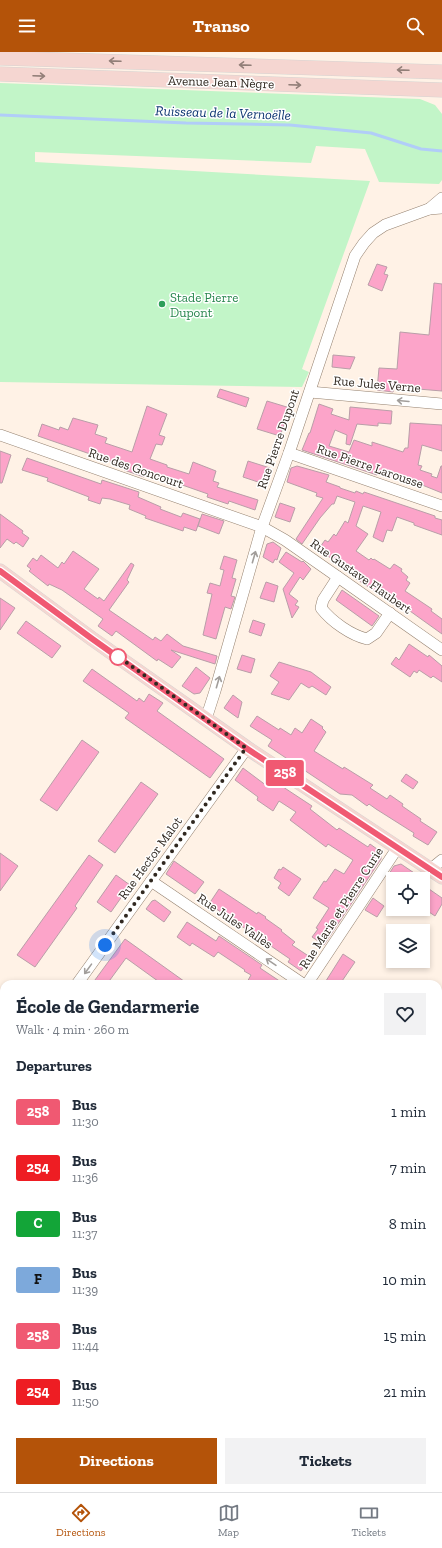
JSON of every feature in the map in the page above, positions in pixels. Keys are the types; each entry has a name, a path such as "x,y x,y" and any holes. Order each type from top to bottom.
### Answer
{"main road":[{"name":"Avenue Jean Nègre","path":"0,58 440,70"},
{"name":"Avenue Jean Nègre","path":"0,74 442,90"},
{"path":"0,571 91,638 246,748 436,873"}],"street":[{"path":"426,90 442,97"},
{"path":"429,208 442,198"},
{"path":"429,208 442,208"},
{"name":"Rue Pierre Dupont","path":"206,719 262,527 310,392 355,256 373,233 385,225 429,208"},
{"name":"Rue Jules Verne","path":"310,392 442,404"},
{"name":"Rue des Goncourt","path":"0,435 262,527"},
{"name":"Rue Pierre Larousse","path":"289,453 442,506"},
{"name":"Rue Gustave Flaubert","path":"262,527 284,540 442,650"},
{"path":"338,577 323,600 321,608 326,615 357,636 367,639 376,633 390,613"},
{"name":"Rue Hector Malot","path":"80,980 246,748"},
{"name":"Rue Marie et Pierre Curie","path":"310,980 398,847"},
{"path":"436,873 442,860"},
{"name":"Rue Jules Vallès","path":"151,881 297,980"}],"green space":[{"name":"Stade Pierre Dupont","path":"0,83 420,99 435,105 442,114 442,180 439,184 379,182 365,149 316,146 311,163 35,152 35,162 370,181 302,369 309,372 302,387 0,382"}],"building":[{"path":"377,264 387,267 384,274 388,275 382,291 368,285"},
{"path":"434,283 442,284 442,391 394,387 393,392 377,390 379,368 397,369 400,332 429,335"},
{"path":"333,355 355,357 350,369 332,367"},
{"path":"220,389 249,398 246,407 217,397"},
{"path":"267,401 290,408 280,436 257,429"},
{"path":"319,404 333,409 331,414 349,420 350,407 392,411 391,424 378,423 378,426 357,424 350,445 346,444 347,435 335,430 329,446 349,452 354,440 372,446 372,442 403,452 405,448 408,448 410,423 442,425 442,451 422,445 418,465 422,466 420,470 432,474 431,476 437,478 442,466 442,493 395,474 394,477 378,472 377,475 302,450 310,433"},
{"path":"147,406 167,414 159,435 165,437 162,445 156,444 150,459 167,465 167,467 189,474 193,462 216,471 213,481 219,483 217,487 258,500 255,510 229,501 228,504 207,497 208,494 146,471 144,477 124,470 125,466 38,436 42,424 59,430 60,427 68,430 73,418 98,425 95,434 107,438 105,443 132,452"},
{"path":"0,451 11,455 2,483 0,483"},
{"path":"27,458 101,484 102,480 139,492 138,497 161,507 160,509 181,517 183,513 200,519 196,531 184,527 183,531 145,518 146,516 129,509 130,505 110,499 102,498 100,504 88,500 89,497 47,481 48,478 22,470"},
{"path":"248,461 270,468 264,484 243,477"},
{"path":"297,466 329,475 326,482 340,488 355,493 356,491 363,494 364,492 435,516 435,518 442,520 442,535 397,517 392,531 387,530 383,542 373,537 381,512 363,506 356,526 368,534 356,551 369,560 371,558 373,560 374,559 390,569 394,564 402,569 401,571 408,577 406,580 410,583 405,591 432,609 431,611 442,619 442,634 389,596 387,599 353,577 355,573 318,550 325,540 328,542 334,534 336,536 345,521 348,523 355,502 337,496 334,504 332,504 320,518 302,544 296,539 323,498 316,496 317,493 287,482 291,468"},
{"path":"280,503 295,508 290,522 275,517"},
{"path":"0,514 23,531 22,533 29,538 23,547 16,542 14,544 7,539 0,548"},
{"path":"202,514 224,521 219,534 198,526"},
{"path":"273,542 281,548 277,560 275,559 273,563 263,557 267,544"},
{"path":"73,551 99,569 84,589 98,599 99,597 104,601 131,563 134,565 127,580 129,582 109,610 153,640 155,637 161,641 167,634 183,646 217,656 215,664 171,650 181,657 172,668 158,659 157,661 116,631 112,636 98,626 103,619 62,590 49,584 48,586 29,571 31,569 27,566 33,558 37,561 41,555 58,568 62,562 64,564"},
{"path":"286,552 302,562 303,561 311,569 303,580 300,577 289,594 298,601 295,605 299,607 292,618 283,589 294,573 279,562"},
{"path":"224,556 237,560 232,578 236,579 231,596 235,597 231,609 225,607 216,639 203,635 212,594 207,593 210,583 220,586 224,570 220,569"},
{"path":"266,582 278,586 274,602 260,598"},
{"path":"342,590 379,616 372,626 336,600"},
{"path":"0,598 15,608 0,630"},
{"path":"253,620 265,624 261,636 249,632"},
{"path":"26,621 61,646 52,658 17,633"},
{"path":"409,644 428,657 429,655 442,666 442,682 433,676 431,678 419,670 417,673 414,671 410,677 391,664 396,657 399,660"},
{"path":"242,655 255,659 251,673 237,669"},
{"path":"279,662 311,672 331,687 326,695 312,686 309,688 301,683 289,700 271,694 279,682 270,676"},
{"path":"196,667 210,678 200,693 194,694 182,686"},
{"path":"92,669 137,701 139,698 144,702 149,694 163,703 157,711 224,759 210,778 125,718 129,713 83,681"},
{"path":"233,695 242,702 238,718 224,708"},
{"path":"257,716 279,730 280,728 291,735 295,728 302,733 311,719 323,727 322,728 326,732 314,751 373,785 370,788 387,799 390,795 403,804 402,806 421,819 420,821 437,832 428,845 413,836 414,833 369,804 367,806 352,795 340,794 268,746 272,740 250,726"},
{"path":"82,740 99,752 57,811 40,800"},
{"path":"243,768 267,786 270,781 274,781 312,806 310,809 337,830 339,828 368,847 370,844 381,853 381,859 324,945 312,937 329,908 313,898 324,881 326,882 335,869 344,874 353,860 328,844 326,847 290,820 296,812 279,801 273,811 257,800 258,797 235,780"},
{"path":"406,774 418,782 413,789 401,781"},
{"path":"141,782 158,794 115,853 98,841"},
{"path":"0,853 18,866 0,891"},
{"path":"89,855 103,865 75,906 77,908 35,967 17,955"},
{"path":"174,861 204,882 195,894 166,874"},
{"path":"401,864 413,872 390,872 394,866"},
{"path":"283,867 301,879 289,896 278,888 281,883 274,878 279,869 281,870"},
{"path":"116,875 130,885 111,912 97,902"},
{"path":"219,889 257,914 258,912 266,917 265,918 282,930 281,931 295,942 292,945 310,957 301,971 288,962 290,959 209,904"},
{"path":"430,890 442,898 442,904 435,916 430,913"},
{"path":"373,898 384,906 377,917 365,910"},
{"path":"155,900 171,912 164,922 146,909 152,901"},
{"path":"187,922 216,941 219,936 262,965 260,968 278,980 248,980 251,975 218,952 214,957 192,943 190,946 177,937"},
{"path":"125,939 182,980 156,980 126,958 110,980 95,980"},
{"path":"343,954 355,962 343,980 327,980"}],"waterway":[{"name":"Ruisseau de la Vernoëlle","path":"0,115 186,123 290,125 371,133 421,149 442,151"}],"bus line":[{"name":"258","path":"0,571 91,638 246,748 442,877"}],"place":[{"name":"Stade Pierre Dupont","path":"162,304"}],"route":[{"path":"105,945 246,748 116,655 118,657"}]}
